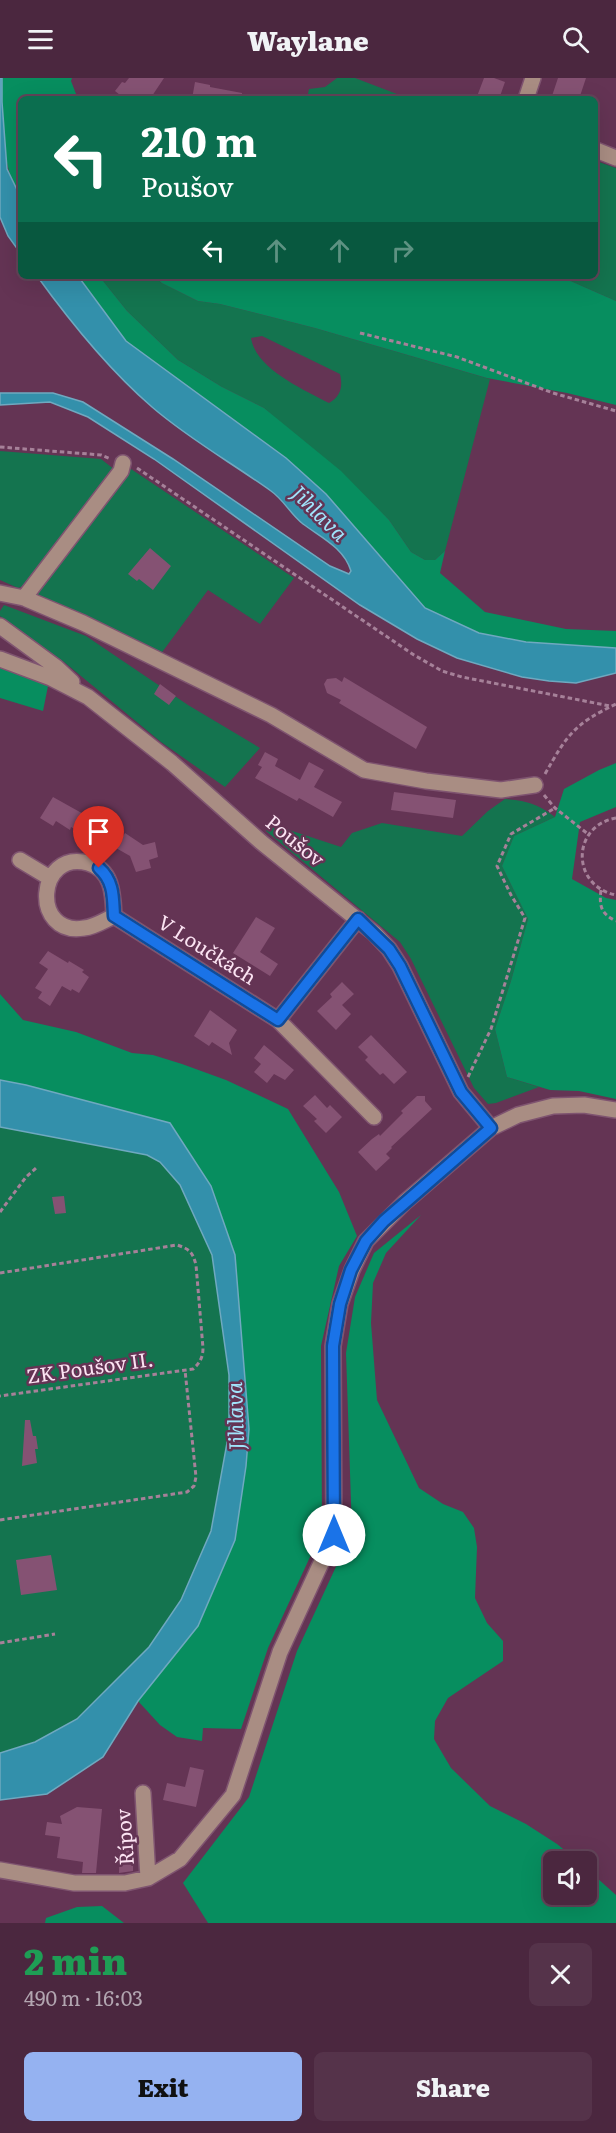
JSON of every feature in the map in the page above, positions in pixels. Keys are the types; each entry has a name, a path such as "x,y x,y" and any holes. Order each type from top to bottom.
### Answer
{"street":[{"path":"527,96 533,78"},
{"path":"598,151 616,158"},
{"path":"24,598 121,471 123,463"},
{"path":"0,593 24,598 83,622 271,715 364,770 426,781 501,790 535,784"},
{"path":"0,626 56,667 88,697"},
{"name":"Poušov","path":"0,659 51,678 88,697 172,763 261,842 358,919 389,949 400,966 461,1092 491,1128"},
{"path":"20,860 50,878"},
{"path":"76,862 92,864 99,868 105,873 112,888 114,916 82,929 66,927 53,917 46,902 45,894 50,878 61,867 76,862"},
{"name":"V Loučkách","path":"114,916 278,1020 374,1117"},
{"path":"278,1020 358,919"},
{"path":"0,1870 74,1883 124,1883 148,1878 180,1859 233,1795 280,1652 334,1535 333,1346 340,1304 351,1270 366,1241 384,1221 491,1128 518,1115 553,1106 584,1105 616,1110"},
{"name":"Řípov","path":"143,1793 148,1878"}],"path":[{"path":"360,333 457,357 553,393 616,411"},
{"path":"0,447 101,455 133,466 414,655 442,671 610,706"},
{"path":"535,784 545,773 564,740 591,716 616,704"},
{"path":"461,1092 491,1029 525,918 510,895 497,866 511,834 555,808 588,834"},
{"path":"616,818 600,824 588,834 584,842 582,860 588,877 601,890 616,895"},
{"path":"601,890 600,903 603,912 616,921"},
{"path":"0,1212 26,1177 36,1168"},
{"path":"0,1273 177,1245 188,1248 193,1253 196,1265 203,1354 199,1364 193,1369 185,1370 196,1477 194,1486 187,1492 0,1520"},
{"name":"ZK Poušov II.","path":"0,1396 185,1370"},
{"path":"0,1643 55,1634"}],"green space":[{"path":"2,78 72,78 77,96 18,96 18,192 9,171 2,124"},
{"path":"337,78 355,78 402,96 308,96 309,89 325,87"},
{"path":"598,162 616,168 616,301 566,279 598,279"},
{"path":"80,279 101,279 127,311 178,360 222,387 264,408 341,471 389,520 411,552 425,560 435,560 445,551 440,573 485,612 566,629 616,631 616,648 526,642 479,633 425,608 326,494 286,458 126,341"},
{"path":"101,279 157,279 198,301 220,304 315,328 490,379 445,551 435,560 425,560 411,552 389,520 264,408 222,387 178,360 127,311","holes":["262,336 340,374 340,391 329,403 282,377 271,368 255,349 251,338"]},
{"path":"157,279 566,279 616,301 616,405 487,378 315,328 220,304 198,301"},
{"path":"0,451 101,459 115,470 24,586 18,588 0,580"},
{"path":"131,469 294,578 260,624 208,590 160,655 37,597 36,592"},
{"path":"4,605 86,636 188,705 260,748 225,787 161,742 64,662 0,616"},
{"path":"0,665 48,686 43,711 0,698"},
{"path":"616,763 616,807 580,822 572,879 606,898 616,900 616,1099 579,1091 550,1090 507,1077 495,1029 528,919 502,866 514,836 555,817 564,789"},
{"path":"505,799 532,804 555,817 514,836 502,866 528,919 495,1029 507,1077 539,1087 488,1104 474,1088 411,959 400,942 266,831 271,824 341,847 352,833 382,823 462,836 488,811"},
{"path":"0,994 23,1020 76,1032 132,1053 153,1055 182,1064 226,1080 288,1109 339,1192 357,1236 339,1266 321,1346 322,1531 268,1648 241,1729 203,1728 202,1741 177,1737 160,1725 138,1701 198,1626 235,1540 235,1255 170,1123 0,1080"},
{"path":"0,1127 147,1155 160,1162 180,1185 212,1254 229,1375 229,1432 211,1531 181,1600 150,1647 77,1719 35,1742 0,1753"},
{"path":"421,1215 386,1253 373,1283 371,1323 377,1400 419,1488 443,1504 463,1512 474,1528 477,1547 475,1598 487,1623 503,1641 503,1661 448,1698 435,1721 434,1739 451,1768 490,1806 526,1824 566,1851 543,1851 543,1905 597,1905 597,1878 616,1895 616,1923 208,1923 183,1883 249,1797 297,1651 352,1532 346,1353 355,1297 374,1253"},
{"path":"102,1906 124,1923 45,1923 46,1918 77,1907"}],"water":[{"path":"0,78 2,78 7,169 18,192 18,250 8,236 0,217"},
{"name":"Jihlava","path":"39,279 80,279 126,341 286,458 326,494 425,608 479,633 526,642 616,648 616,673 576,683 549,681 522,677 457,658 417,639 360,605 154,459 88,417 50,402 0,405 0,393 53,393 83,402 173,459 330,566 349,574 351,571 348,563 338,550 303,524 276,495 181,430 152,407 120,377 63,311"},
{"name":"Jihlava","path":"0,1080 170,1123 211,1186 235,1255 249,1429 235,1540 198,1626 138,1701 103,1757 47,1794 0,1800 0,1753 35,1742 77,1719 149,1647 181,1600 211,1531 229,1432 229,1375 212,1255 180,1185 160,1162 147,1155 0,1127"}],"building":[{"path":"129,78 164,78 152,96 121,96 115,91 122,82 125,83"},
{"path":"484,78 494,78 505,82 500,96 477,96"},
{"path":"558,78 586,78 580,96 552,96"},
{"path":"195,82 242,93 242,96 193,96"},
{"path":"150,548 171,566 153,590 128,574"},
{"path":"344,677 427,727 416,749 339,703 341,700 327,693 324,684 327,679 336,678 342,682"},
{"path":"160,684 176,696 169,705 154,694"},
{"path":"265,752 278,759 275,766 300,780 309,762 324,770 314,787 342,802 333,817 255,778 262,767 258,765"},
{"path":"394,792 456,800 453,818 391,810"},
{"path":"53,797 87,816 93,815 96,830 81,833 71,827 70,830 56,821 53,826 40,818"},
{"path":"125,833 143,845 155,842 158,857 149,860 151,868 136,872 130,856 116,848"},
{"path":"256,917 275,928 260,952 278,964 270,976 233,953"},
{"path":"48,951 84,970 82,972 89,977 79,993 62,986 50,1006 38,998 42,992 35,988 48,969 39,963"},
{"path":"342,982 354,994 342,1005 351,1014 336,1030 317,1011 332,997 330,994"},
{"path":"210,1010 237,1030 229,1043 232,1055 212,1042 209,1046 194,1036"},
{"path":"371,1035 407,1072 394,1084 383,1073 380,1075 365,1060 368,1057 358,1047"},
{"path":"264,1045 294,1070 285,1080 274,1074 267,1083 254,1072 261,1064 254,1058"},
{"path":"315,1095 327,1108 330,1105 342,1117 326,1133 314,1121 317,1119 303,1106"},
{"path":"417,1096 425,1096 425,1101 432,1109 391,1147 386,1154 390,1158 376,1171 358,1152 372,1139 379,1134 380,1136"},
{"path":"64,1196 66,1213 55,1214 52,1197"},
{"path":"25,1420 30,1420 38,1449 35,1449 37,1463 22,1466"},
{"path":"51,1555 57,1590 21,1595 16,1560"},
{"path":"190,1767 204,1770 196,1807 163,1800 167,1783 185,1787"},
{"path":"77,1807 102,1809 96,1873 82,1873 83,1862 57,1858 60,1837 45,1835 47,1822 62,1824 60,1816"},
{"path":"120,1839 133,1839 133,1871 119,1873"}],"route":[{"path":"99,868 105,873 112,888 114,916 278,1020 358,919 389,949 400,966 461,1092 491,1128 384,1221 366,1241 351,1270 340,1304 333,1346 334,1535"}]}
